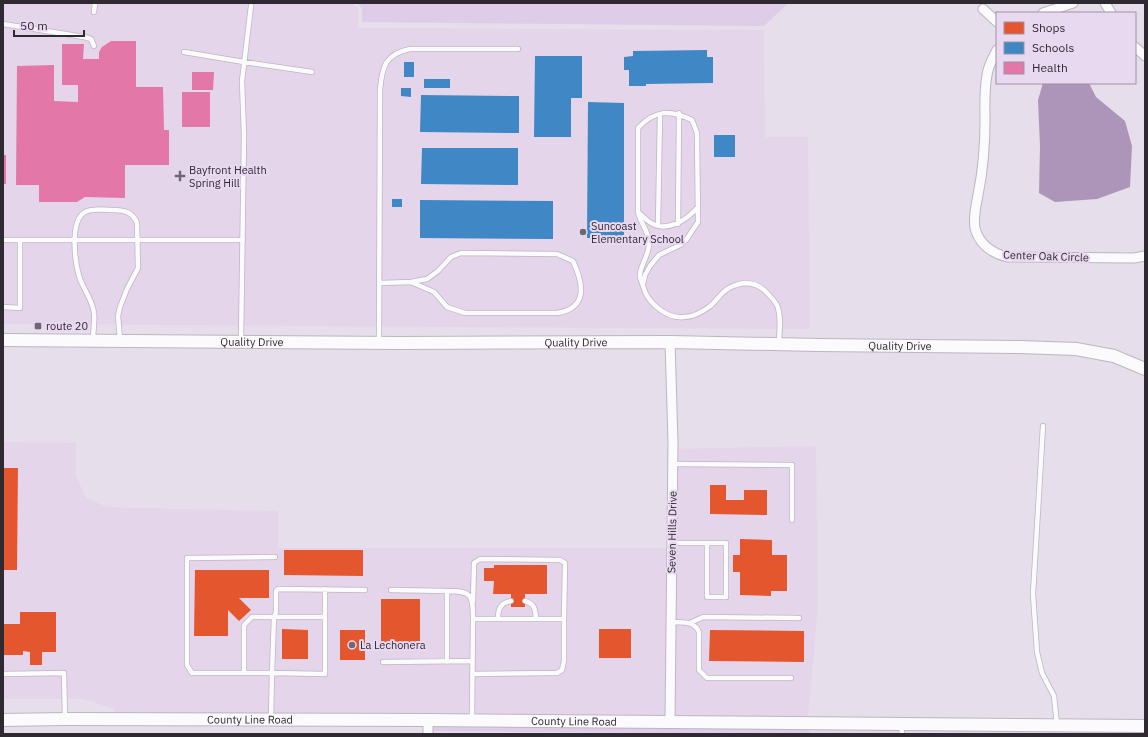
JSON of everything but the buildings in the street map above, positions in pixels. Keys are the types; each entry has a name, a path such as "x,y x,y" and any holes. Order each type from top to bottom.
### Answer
{"street":[{"path":"1045,12 1073,3"},
{"path":"1105,3 1110,12"},
{"path":"983,9 996,21"},
{"path":"1136,48 1145,56"},
{"name":"Center Oak Circle","path":"996,52 987,74 984,89 985,148 982,177 974,220 978,237 984,245 994,253 1007,258 1134,258 1145,256"},
{"name":"Quality Drive","path":"3,340 379,343 670,342 1076,349 1114,356 1145,369"},
{"name":"Seven Hills Drive","path":"670,342 673,464 670,722"},
{"name":"County Line Road","path":"3,720 428,720 670,722 902,729 1057,725 1145,726"},
{"path":"428,720 428,734"}],"lane":[{"path":"94,12 95,3"},
{"path":"241,342 244,133 242,89 244,62 252,6"},
{"path":"3,24 84,37 91,39 94,46"},
{"path":"379,343 380,90 381,75 385,65 390,58 398,52 410,49 518,49"},
{"path":"184,52 312,72"},
{"path":"643,284 645,275 659,255 680,245 692,232 698,222 697,134 692,120 679,114 668,112 646,119 638,128 638,212 639,220 645,228 649,240 648,254 640,271 640,278 646,292 652,302 661,310 676,317 684,318 708,307 727,289 741,283 752,283 765,290 777,304 779,316 779,344"},
{"path":"658,225 660,114"},
{"path":"678,224 679,114"},
{"path":"638,212 648,222 667,226 678,224 687,218 698,207"},
{"path":"93,341 94,311 80,280 76,267 74,240 79,217 84,212 96,210 125,211 135,217 138,223 138,268 120,307 118,316 120,341"},
{"path":"3,240 243,240"},
{"path":"3,307 20,308 20,240"},
{"path":"379,283 411,282 427,279 438,271 451,257 461,253 557,254 573,261 580,277 581,289 579,302 566,312 465,313 447,307 434,292 411,282"},
{"path":"1043,426 1033,594 1036,652 1042,673 1054,696 1057,725"},
{"path":"673,464 792,465 792,520"},
{"path":"672,543 707,543 726,543 726,598 707,597 707,543"},
{"path":"274,557 187,558 187,665 192,673 325,674 325,589"},
{"path":"472,674 557,673 562,670 564,661 564,563 560,560 480,559 474,563 472,661 472,674 472,721"},
{"path":"271,721 276,591 278,589 365,590"},
{"path":"391,590 460,591 470,596 473,602"},
{"path":"447,591 447,662"},
{"path":"498,619 498,610 500,606 511,601"},
{"path":"525,601 532,604 535,608 536,618"},
{"path":"244,673 244,625 252,617 325,617"},
{"path":"690,623 702,617 799,618"},
{"path":"473,619 564,619"},
{"path":"671,622 690,623 697,627 699,670 707,678 791,678"},
{"path":"383,662 472,661"},
{"path":"3,674 64,673 65,719"}],"shaded area":[{"path":"3,3 353,3 358,9 358,28 764,30 765,137 808,137 810,329 3,324"},
{"path":"358,3 788,3 764,26 362,22 362,9"},
{"path":"1043,84 1090,84 1096,97 1125,121 1132,146 1130,187 1097,199 1055,202 1039,193 1040,146 1038,100"},
{"path":"3,442 76,443 76,476 86,498 107,507 278,511 278,548 671,548 672,449 816,446 818,606 808,717 115,714 115,709 83,699 3,699"},
{"path":"426,726 809,729 810,734 426,731"},
{"path":"809,729 1145,731 1145,734 810,734"}],"place":[{"name":"Bayfront Health Spring Hill","path":"180,176"},
{"name":"Suncoast Elementary School","path":"583,232"},
{"name":"route 20","path":"38,326"},
{"name":"La Lechonera","path":"352,645"}]}
